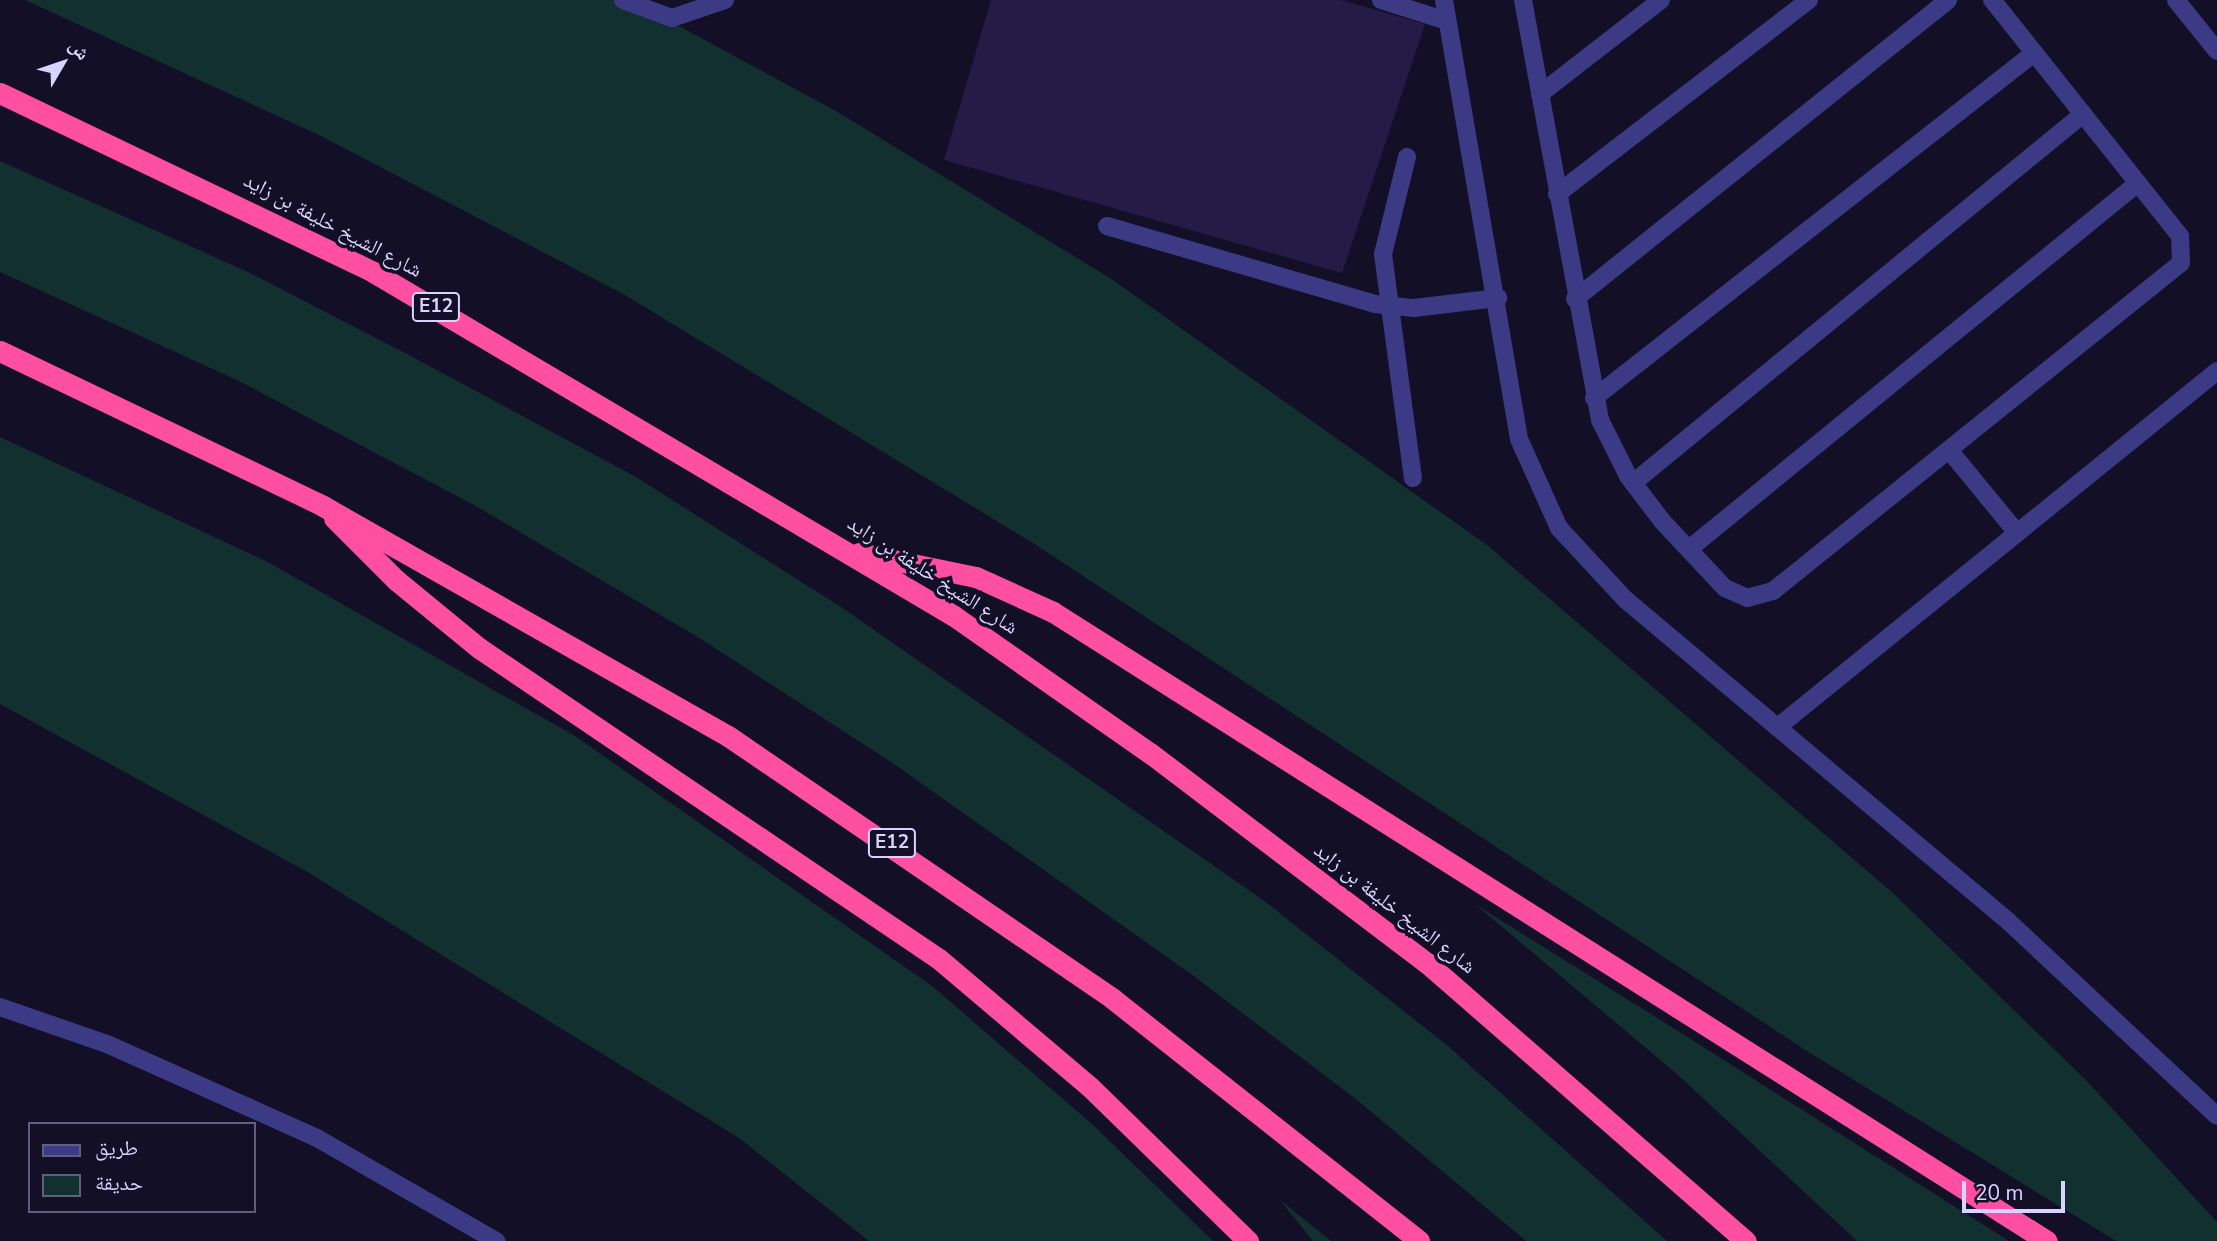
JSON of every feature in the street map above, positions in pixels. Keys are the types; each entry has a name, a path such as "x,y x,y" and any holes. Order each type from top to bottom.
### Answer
{"highway":[{"name":"شارع الشيخ خليفة بن زايد","path":"0,93 373,272 855,552 1053,683 1290,856 1560,1074 1746,1241"},
{"name":"E12","path":"0,351 323,506 595,656 859,821 1114,999 1419,1241"},
{"path":"323,506 396,580 479,648 787,850 950,968 1090,1087 1248,1241"},
{"path":"855,552 976,577 1053,612 2047,1241"}],"street":[{"path":"623,0 672,18 704,4 724,0"},
{"path":"1381,0 1447,21"},
{"path":"1444,0 1498,298 1519,439 1559,528 1626,600 2009,922 2217,1116"},
{"path":"1524,0 1594,398 1633,483 1689,549 1735,594 1765,595 2181,263 2180,236 1992,0"},
{"path":"1540,94 1661,0"},
{"path":"1557,194 1809,0"},
{"path":"1575,299 1948,0"},
{"path":"2176,0 2216,48"},
{"path":"1594,398 2034,53"},
{"path":"1633,483 2083,114"},
{"path":"1407,157 1384,234 1388,307 1412,478"},
{"path":"1689,549 2138,183"},
{"path":"1107,226 1388,307 1498,298"},
{"path":"1779,726 2014,529 2217,371"},
{"path":"1949,450 2014,529"},
{"path":"0,1007 107,1044 317,1138 496,1241"}],"green space":[{"path":"25,0 631,0 836,111 1110,278 1487,545 1894,894 2084,1078 2217,1222 2217,1241 2116,1241 1810,1053 1036,545 625,295 319,135"},
{"path":"0,161 248,272 405,353 636,477 841,607 1263,900 1448,1046 1667,1241 1526,1241 1357,1100 1191,974 894,764 701,639 474,505 239,381 0,272"},
{"path":"0,437 268,562 575,736 932,986 1092,1124 1213,1241 869,1241 739,1138 304,870 0,704"},
{"path":"1475,904 2009,1241 1857,1241 1678,1075"},
{"path":"1279,1199 1331,1241 1313,1241"}],"building":[{"path":"991,0 1341,0 1425,24 1342,273 944,160"}]}
